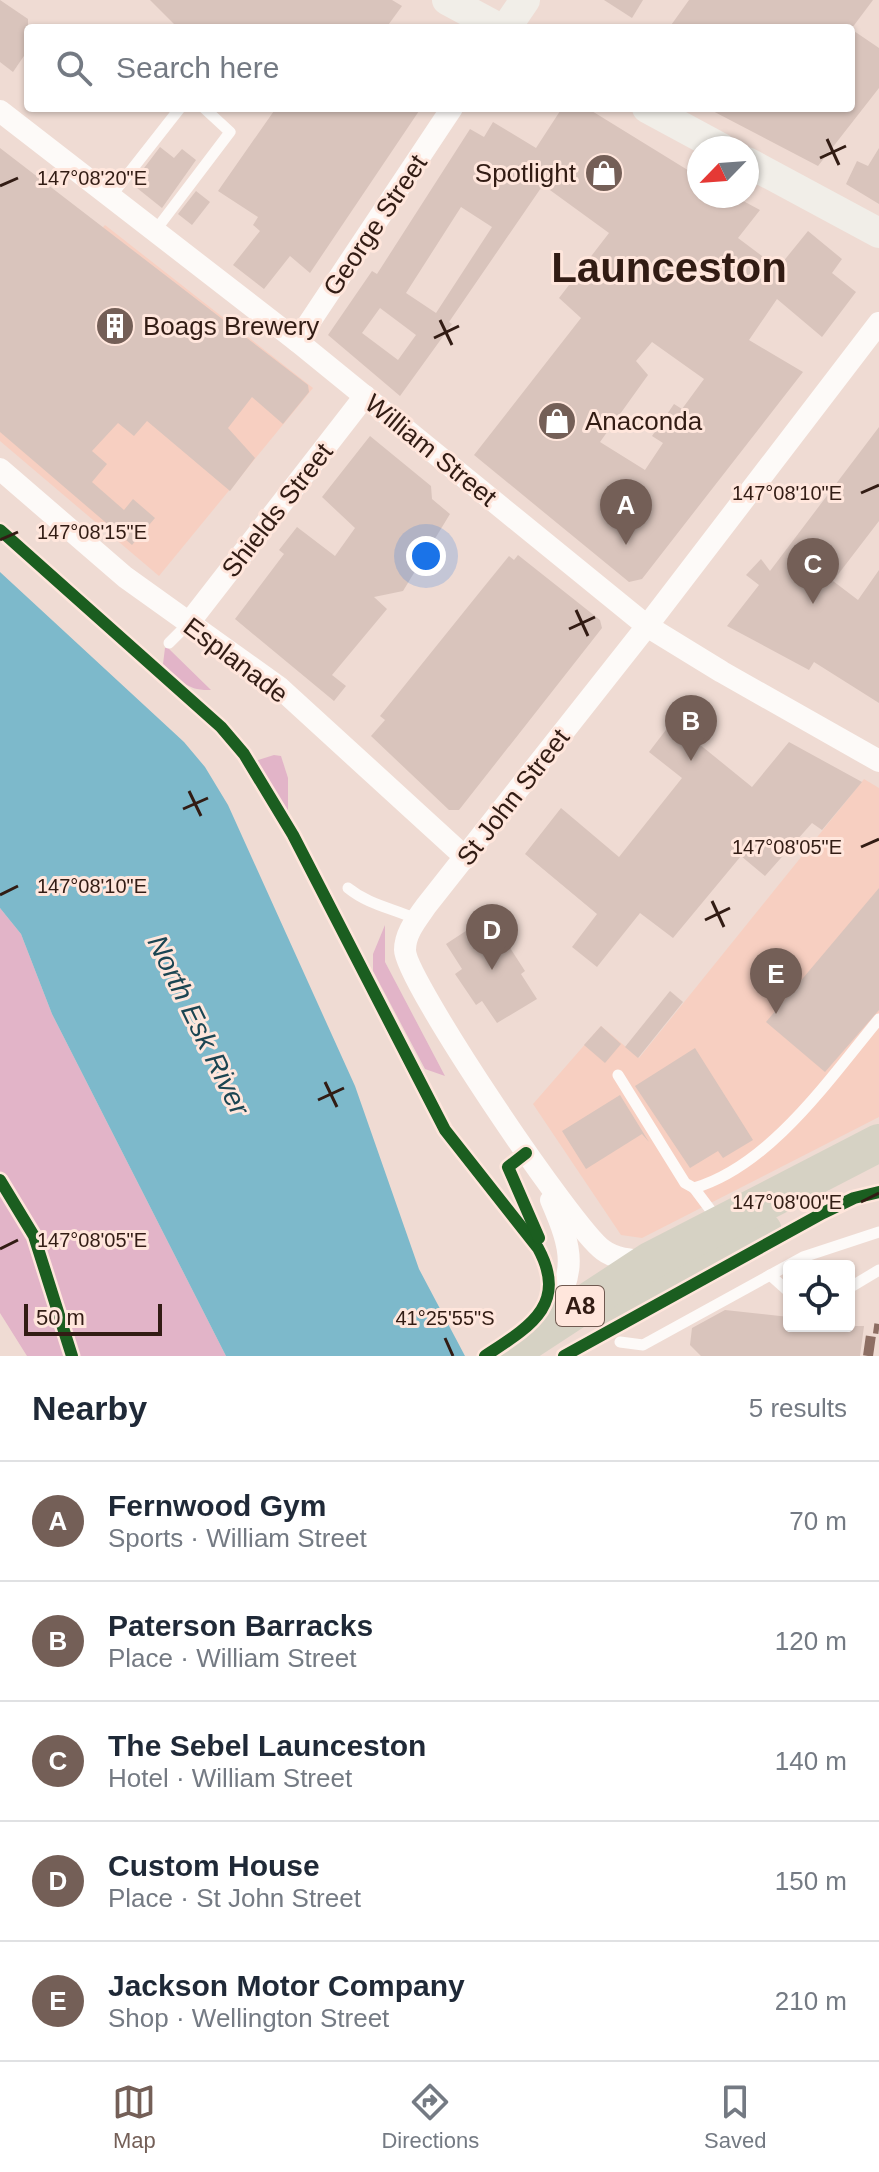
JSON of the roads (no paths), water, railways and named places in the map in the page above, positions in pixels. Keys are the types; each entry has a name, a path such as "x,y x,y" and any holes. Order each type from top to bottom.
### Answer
{"highway":[{"name":"A8","path":"524,1350 650,1261 879,1143"},
{"name":"A8","path":"524,1350 609,1314 879,1171"}],"main road":[{"path":"447,0 492,24"},
{"path":"509,24 525,0"},
{"path":"654,112 699,136"},
{"path":"759,168 879,233"}],"street":[{"name":"William Street","path":"0,111 297,341 647,626 879,761"},
{"name":"George Street","path":"297,341 449,112"},
{"name":"St John Street","path":"650,1261 614,1257 602,1250 540,1173 415,979 405,948 416,919 875,330"},
{"name":"Shields Street","path":"188,624 365,396"},
{"name":"Esplanade","path":"0,469 125,577 280,688 466,858"},
{"path":"524,1350 563,1293 570,1266 568,1241 540,1173"}],"lane":[{"path":"111,196 177,112"},
{"path":"155,231 230,132 208,112"},
{"path":"169,643 188,624"},
{"path":"348,888 367,903 393,908 416,919"},
{"path":"694,1188 709,1183 781,1136 879,1019"},
{"path":"618,1075 685,1183 694,1188 721,1224"},
{"path":"620,1342 643,1345 803,1257 879,1232"},
{"path":"855,1284 879,1270"},
{"path":"770,1275 783,1287"}],"water":[{"name":"North Esk River","path":"0,572 184,742 205,767 228,805 355,1086 419,1269 465,1356 226,1356 52,1014 21,934 0,908"}],"place":[{"name":"Spotlight","path":"604,173"},
{"name":"Boags Brewery","path":"115,326"},
{"name":"Anaconda","path":"557,421"},
{"name":"Fernwood Gym","path":"626,545"},
{"name":"The Sebel Launceston","path":"813,604"},
{"name":"Paterson Barracks","path":"691,761"},
{"name":"Custom House","path":"492,970"},
{"name":"Jackson Motor Company","path":"776,1014"}],"district":[{"name":"Launceston","path":"669,267"}]}
